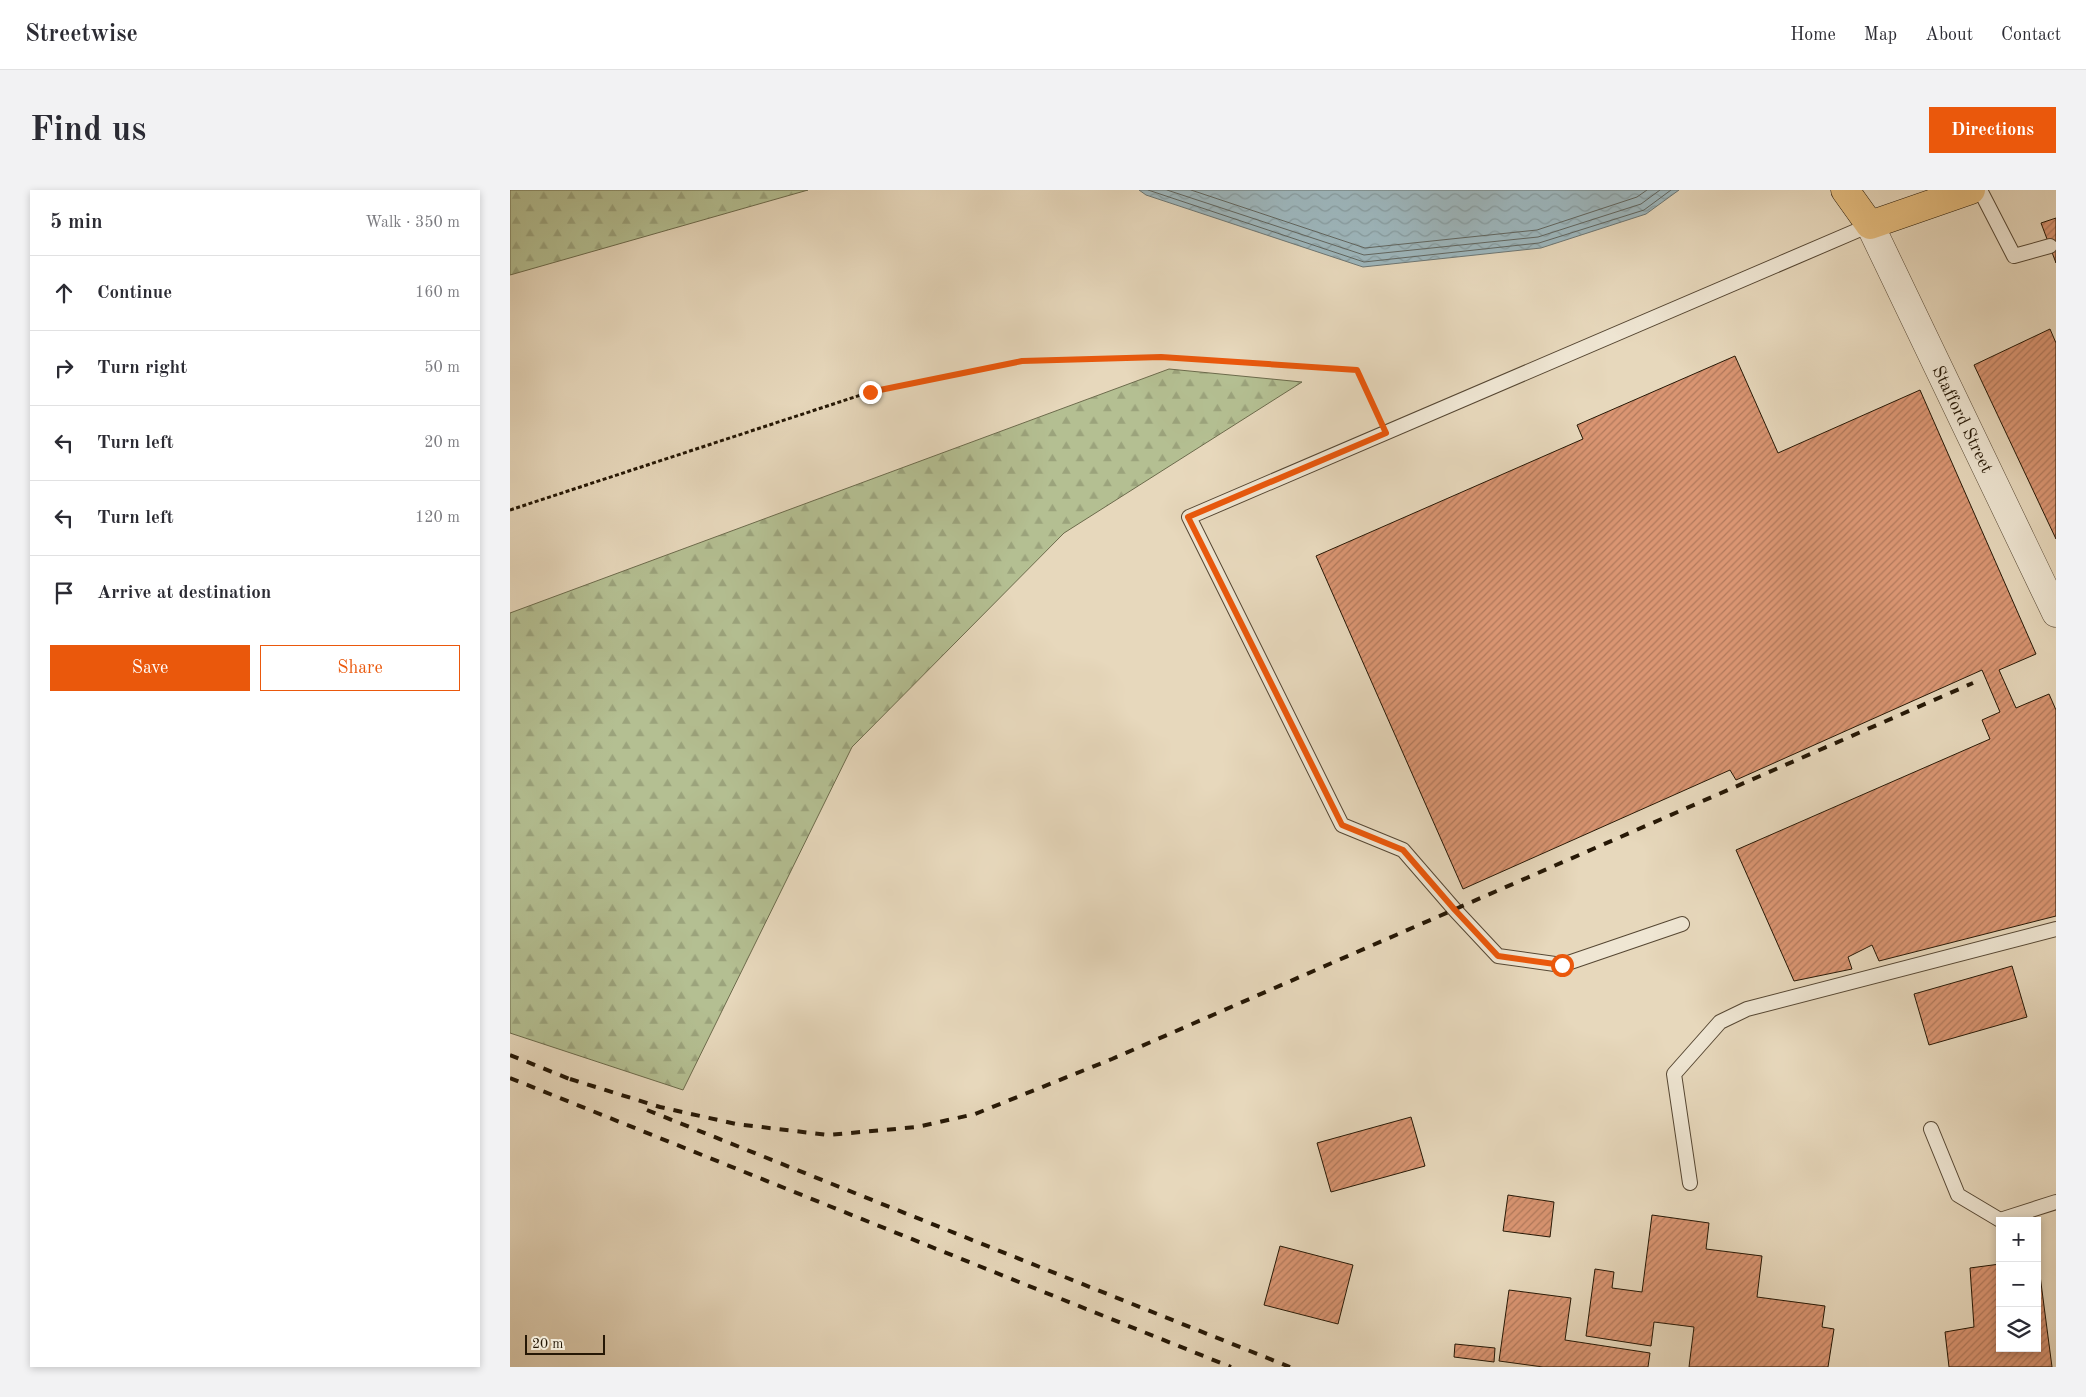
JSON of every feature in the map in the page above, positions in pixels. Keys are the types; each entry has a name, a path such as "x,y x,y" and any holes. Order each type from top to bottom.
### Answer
{"main road":[{"path":"1845,190 1870,225 1971,190"}],"street":[{"name":"Stafford Street","path":"1870,225 2056,613"}],"lane":[{"path":"1980,190 2014,256 2050,246"},
{"path":"1682,924 1562,965 1498,956 1403,850 1342,825 1188,517 1870,225"},
{"path":"1690,1184 1674,1074 1720,1022 1747,1009 2056,929"},
{"path":"1931,1129 1958,1195 2000,1220 2056,1202"}],"path":[{"path":"510,510 870,392 1022,361 1161,357 1357,370 1386,433"}],"green space":[{"path":"510,190 808,190 510,275"},
{"path":"1169,369 1302,382 1064,533 852,747 683,1090 510,1033 510,613"}],"water":[{"path":"1139,190 1679,190 1646,214 1541,248 1363,267 1146,195"}],"building":[{"path":"2056,218 2056,263 2041,223"},
{"path":"2050,329 2056,343 2056,539 1974,365"},
{"path":"1735,356 1778,453 1920,390 2036,654 1999,670 2016,708 2049,694 2056,710 2056,916 1879,961 1872,945 1848,957 1852,969 1794,981 1736,850 1990,739 1982,720 2000,712 1982,670 1736,780 1730,770 1463,889 1316,556 1583,439 1577,425"},
{"path":"2012,966 2027,1017 1929,1045 1914,994"},
{"path":"1411,1117 1425,1166 1331,1192 1317,1143"},
{"path":"1508,1195 1554,1202 1550,1237 1503,1231"},
{"path":"1652,1215 1709,1223 1706,1249 1762,1256 1757,1297 1825,1306 1822,1327 1834,1329 1828,1367 1689,1367 1694,1327 1654,1322 1651,1346 1586,1336 1595,1269 1614,1272 1612,1288 1642,1292"},
{"path":"1280,1246 1353,1265 1338,1324 1264,1305"},
{"path":"1996,1265 1996,1352 2041,1352 2041,1283 2052,1367 1949,1367 1945,1332 1974,1327 1970,1268"},
{"path":"1509,1290 1571,1298 1565,1340 1650,1353 1648,1367 1543,1367 1499,1361"},
{"path":"1455,1344 1495,1348 1494,1362 1454,1357"}],"railway":[{"path":"570,1079 660,1107 736,1124 828,1135 917,1127 975,1114 1112,1059 1973,683"},
{"path":"510,1055 577,1082"},
{"path":"510,1078 1231,1367"},
{"path":"647,1110 1290,1367"}],"route":[{"path":"870,392 1022,361 1161,357 1357,370 1386,433 1188,517 1342,825 1403,850 1498,956 1562,965"}]}
